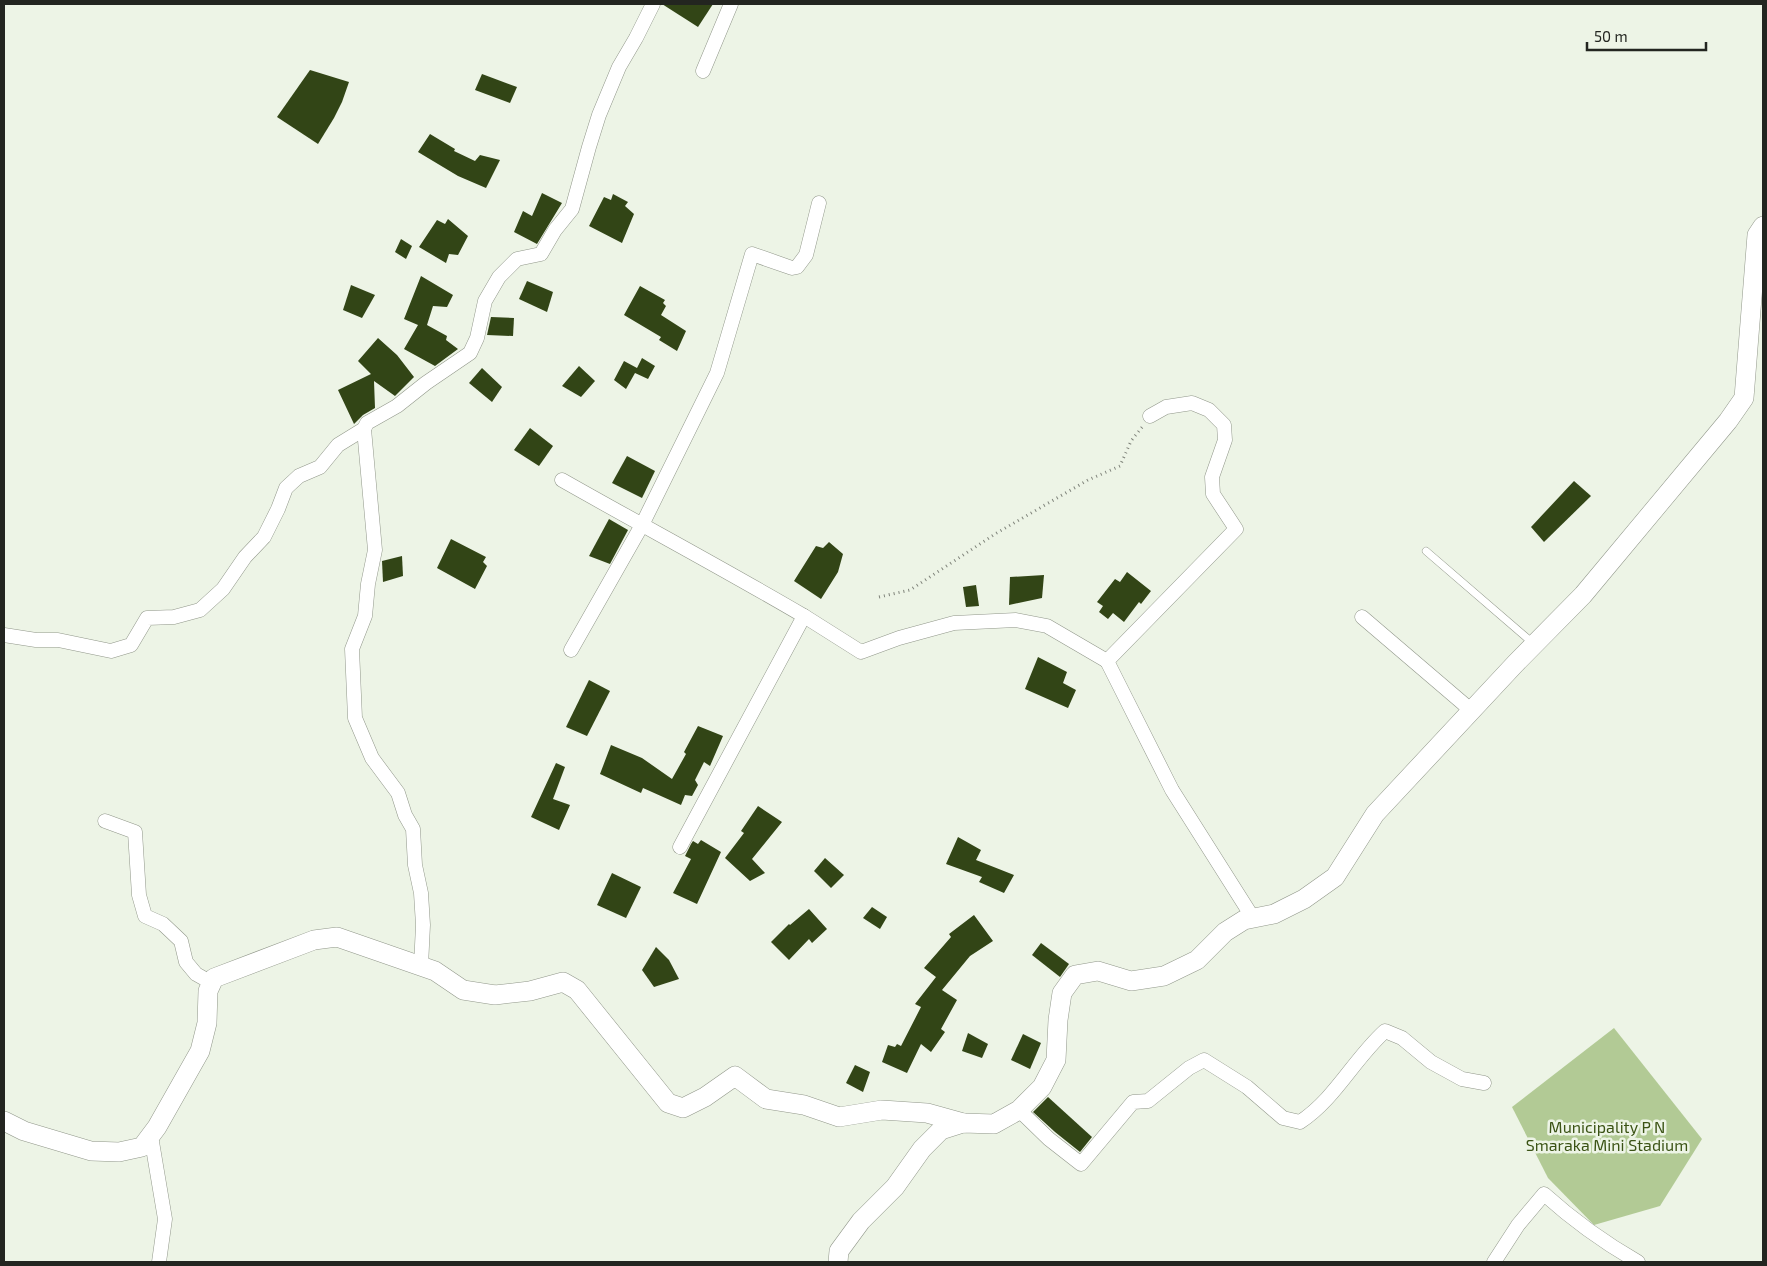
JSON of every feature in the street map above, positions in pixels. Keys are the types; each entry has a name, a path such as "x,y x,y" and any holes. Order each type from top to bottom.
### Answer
{"street":[{"path":"421,966 423,917 421,893 415,866 413,829 405,814 398,793 372,758 355,718 352,649 365,616 368,584 375,550 364,429 367,423 397,406 426,383 470,353 477,338 485,301 499,277 517,259 541,254 555,230 572,209 589,146 600,114 619,67 653,4"},
{"path":"703,71 731,4"},
{"path":"571,650 642,525 717,373 752,254 792,268 797,267 806,255 819,203"},
{"path":"4,1121 24,1131 91,1151 119,1152 142,1147 151,1136 200,1051 207,1023 208,991 214,978 314,940 337,937 435,971 463,990 495,995 530,991 563,982 577,990 668,1103 683,1108 705,1097 734,1076 766,1098 804,1105 839,1116 882,1110 927,1113 963,1123 994,1124 1019,1110 1042,1087 1056,1060 1058,1020 1062,993 1076,975 1098,971 1131,981 1164,976 1197,960 1225,932 1244,920 1274,914 1304,899 1335,877 1375,814 1583,595 1728,421 1744,398 1757,234 1763,226"},
{"path":"1107,661 1236,529 1213,494 1212,477 1225,440 1224,425 1209,410 1192,403 1166,407 1150,416"},
{"path":"4,635 36,640 58,640 111,650 131,645 148,618 174,616 200,610 223,589 245,557 264,537 286,488 299,476 320,467 338,445 364,429"},
{"path":"562,480 716,564 861,652 899,638 954,624 1016,620 1047,626 1107,661 1172,790 1253,918"},
{"path":"680,847 804,616"},
{"path":"1362,617 1472,711"},
{"path":"104,821 136,832 139,895 145,916 163,924 181,941 186,962 196,974 212,983"},
{"path":"1019,1110 1081,1164 1133,1102 1148,1101 1189,1068 1204,1060 1247,1087 1283,1118 1300,1122 1315,1112 1351,1071 1370,1044 1385,1031 1402,1038 1431,1062 1462,1079 1484,1082"},
{"path":"838,1262 839,1251 861,1221 895,1187 922,1149 941,1130 963,1123"},
{"path":"151,1136 165,1220 159,1262"},
{"path":"1494,1262 1518,1225 1544,1194 1573,1220 1610,1246 1638,1262"}],"lane":[{"path":"1426,551 1534,645"}],"path":[{"path":"879,597 910,590 995,534 1088,480 1120,466 1131,442 1150,416"}],"green space":[{"name":"Municipality P N Smaraka Mini Stadium","path":"1614,1028 1702,1139 1660,1206 1594,1225 1548,1178 1512,1107"}],"building":[{"path":"662,4 713,4 698,27"},
{"path":"310,70 349,82 334,118 318,144 277,117"},
{"path":"482,74 517,87 510,103 475,90"},
{"path":"430,134 455,149 454,151 475,161 480,155 500,160 486,188 458,176 418,152"},
{"path":"542,193 562,203 537,244 514,232 523,211 532,216"},
{"path":"613,194 628,202 625,206 634,214 622,243 589,226 604,197 611,200"},
{"path":"448,219 468,236 458,255 449,254 446,263 419,247 437,220 445,224"},
{"path":"401,239 412,246 406,259 395,252"},
{"path":"421,276 453,295 447,307 433,306 427,325 447,336 446,340 458,349 435,366 404,349 418,325 404,319"},
{"path":"527,281 553,292 547,312 519,299"},
{"path":"351,285 375,295 362,318 343,310"},
{"path":"640,286 665,300 663,303 666,306 661,315 686,331 677,351 659,340 661,337 624,315"},
{"path":"491,317 514,318 513,336 487,335"},
{"path":"378,338 397,355 414,377 395,396 374,381 375,408 363,415 354,424 338,390 371,374 358,361"},
{"path":"642,358 655,366 648,379 635,373 626,389 614,380 624,361 637,368"},
{"path":"579,366 595,381 581,397 562,386"},
{"path":"482,368 502,387 492,402 469,383"},
{"path":"530,428 553,446 539,466 514,450"},
{"path":"627,456 655,471 642,498 612,483"},
{"path":"1574,481 1591,496 1544,542 1531,527"},
{"path":"609,519 628,530 610,564 589,556"},
{"path":"451,539 486,557 483,562 487,566 475,589 437,568"},
{"path":"829,542 843,554 838,572 821,599 794,581 816,546 823,548"},
{"path":"402,556 403,576 383,582 382,561"},
{"path":"1127,572 1151,591 1141,604 1139,602 1124,622 1113,613 1108,619 1099,612 1103,606 1097,602 1115,579 1120,582"},
{"path":"1044,575 1042,598 1009,605 1010,577"},
{"path":"976,585 979,606 966,607 963,587"},
{"path":"1038,657 1067,672 1063,683 1076,690 1068,708 1025,689"},
{"path":"589,680 610,691 587,736 566,727"},
{"path":"698,726 723,736 710,766 704,762 695,780 698,785 692,796 685,795 681,805 643,788 641,793 600,774 611,745 642,758 672,779 686,754 684,752"},
{"path":"556,763 565,767 553,799 570,805 559,830 531,817"},
{"path":"758,806 782,822 752,859 765,873 750,881 725,858 744,833 741,831"},
{"path":"958,837 981,850 976,860 1014,875 1004,893 979,882 982,877 946,864"},
{"path":"701,840 721,852 697,904 673,893 691,859 685,856 691,844 693,841 698,844"},
{"path":"825,858 844,875 831,888 814,871"},
{"path":"612,873 641,887 626,918 597,905"},
{"path":"872,907 887,917 880,929 863,918"},
{"path":"809,909 827,929 812,943 809,939 789,960 771,942 789,924"},
{"path":"974,915 993,941 970,956 942,990 957,1000 941,1029 945,1032 931,1052 921,1044 907,1073 882,1062 888,1045 895,1047 897,1044 901,1046 921,1007 915,1004 936,977 924,968 951,937 949,934"},
{"path":"1041,943 1069,964 1060,977 1032,955"},
{"path":"656,947 669,960 679,979 654,987 642,970"},
{"path":"968,1033 988,1044 982,1058 962,1051"},
{"path":"1023,1034 1041,1043 1030,1069 1011,1060"},
{"path":"855,1065 870,1072 863,1092 846,1083"},
{"path":"1048,1097 1092,1137 1080,1152 1033,1112"}]}
